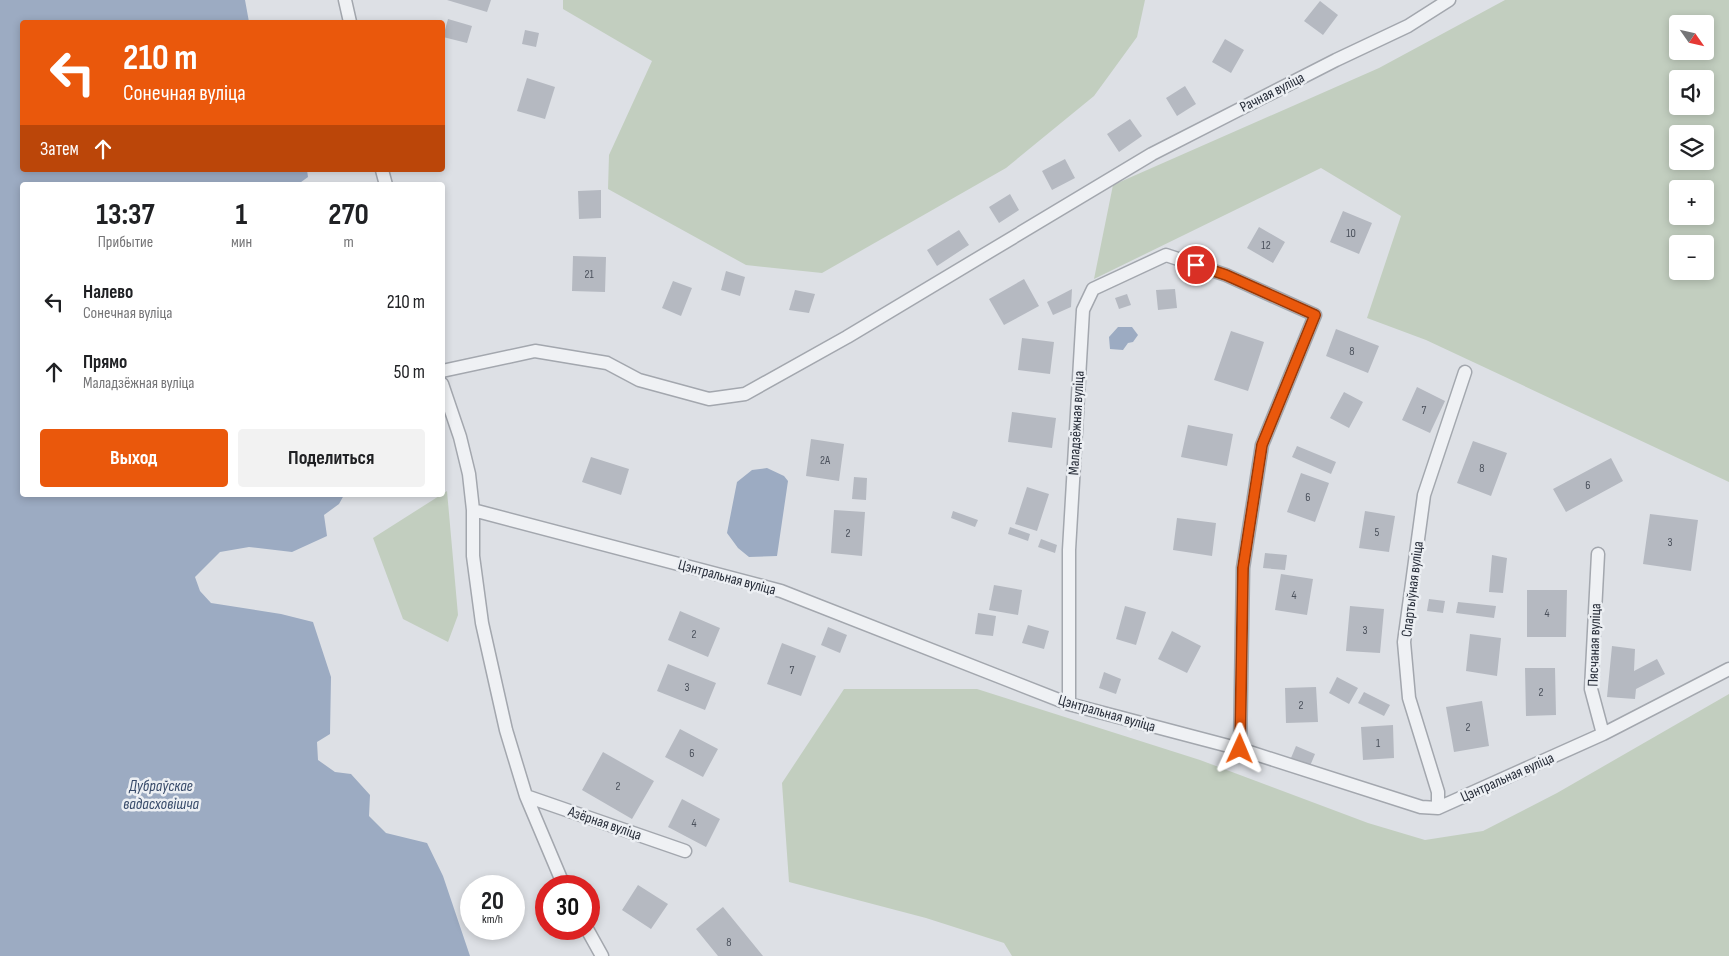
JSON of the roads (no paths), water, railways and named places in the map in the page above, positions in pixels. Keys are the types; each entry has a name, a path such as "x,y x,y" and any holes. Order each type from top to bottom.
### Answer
{"street":[{"path":"345,0 350,20"},
{"name":"Рачная вуліца","path":"445,370 535,351 607,363 638,380 709,399 746,394 847,337 1160,149 1336,60 1408,26 1450,0"},
{"name":"Маладзёжная вуліца","path":"1069,704 1069,550 1083,310 1093,289 1166,255 1226,275 1315,315 1262,445 1243,568 1240,749"},
{"name":"Спартыўная вуліца","path":"1438,808 1438,792 1409,698 1404,642 1424,495 1465,372"},
{"path":"445,393 460,437 469,474 473,510 473,556 482,623 506,730 526,796 559,875"},
{"name":"Цэнтральная вуліца","path":"473,510 781,592 1069,704 1240,749 1421,807 1438,808 1603,734 1729,669"},
{"name":"Пясчаная вуліца","path":"1598,554 1591,689 1603,734"},
{"name":"Азёрная вуліца","path":"526,796 685,851"},
{"path":"593,940 602,956"}],"water":[{"name":"Дубраўскае вадасховішча","path":"0,0 245,0 249,20 20,20 20,172 307,172 308,177 301,182 20,182 20,497 343,497 339,504 324,515 327,536 292,552 249,547 220,552 195,577 200,591 211,603 281,614 313,622 331,677 330,734 317,742 318,760 335,772 351,774 370,795 369,816 386,833 427,843 443,876 460,926 460,940 465,940 470,956 0,956"},
{"path":"1118,327 1132,327 1138,335 1123,350 1110,349 1109,337"},
{"path":"767,468 784,476 788,481 777,556 749,557 738,548 727,533 737,482 752,470"}]}
